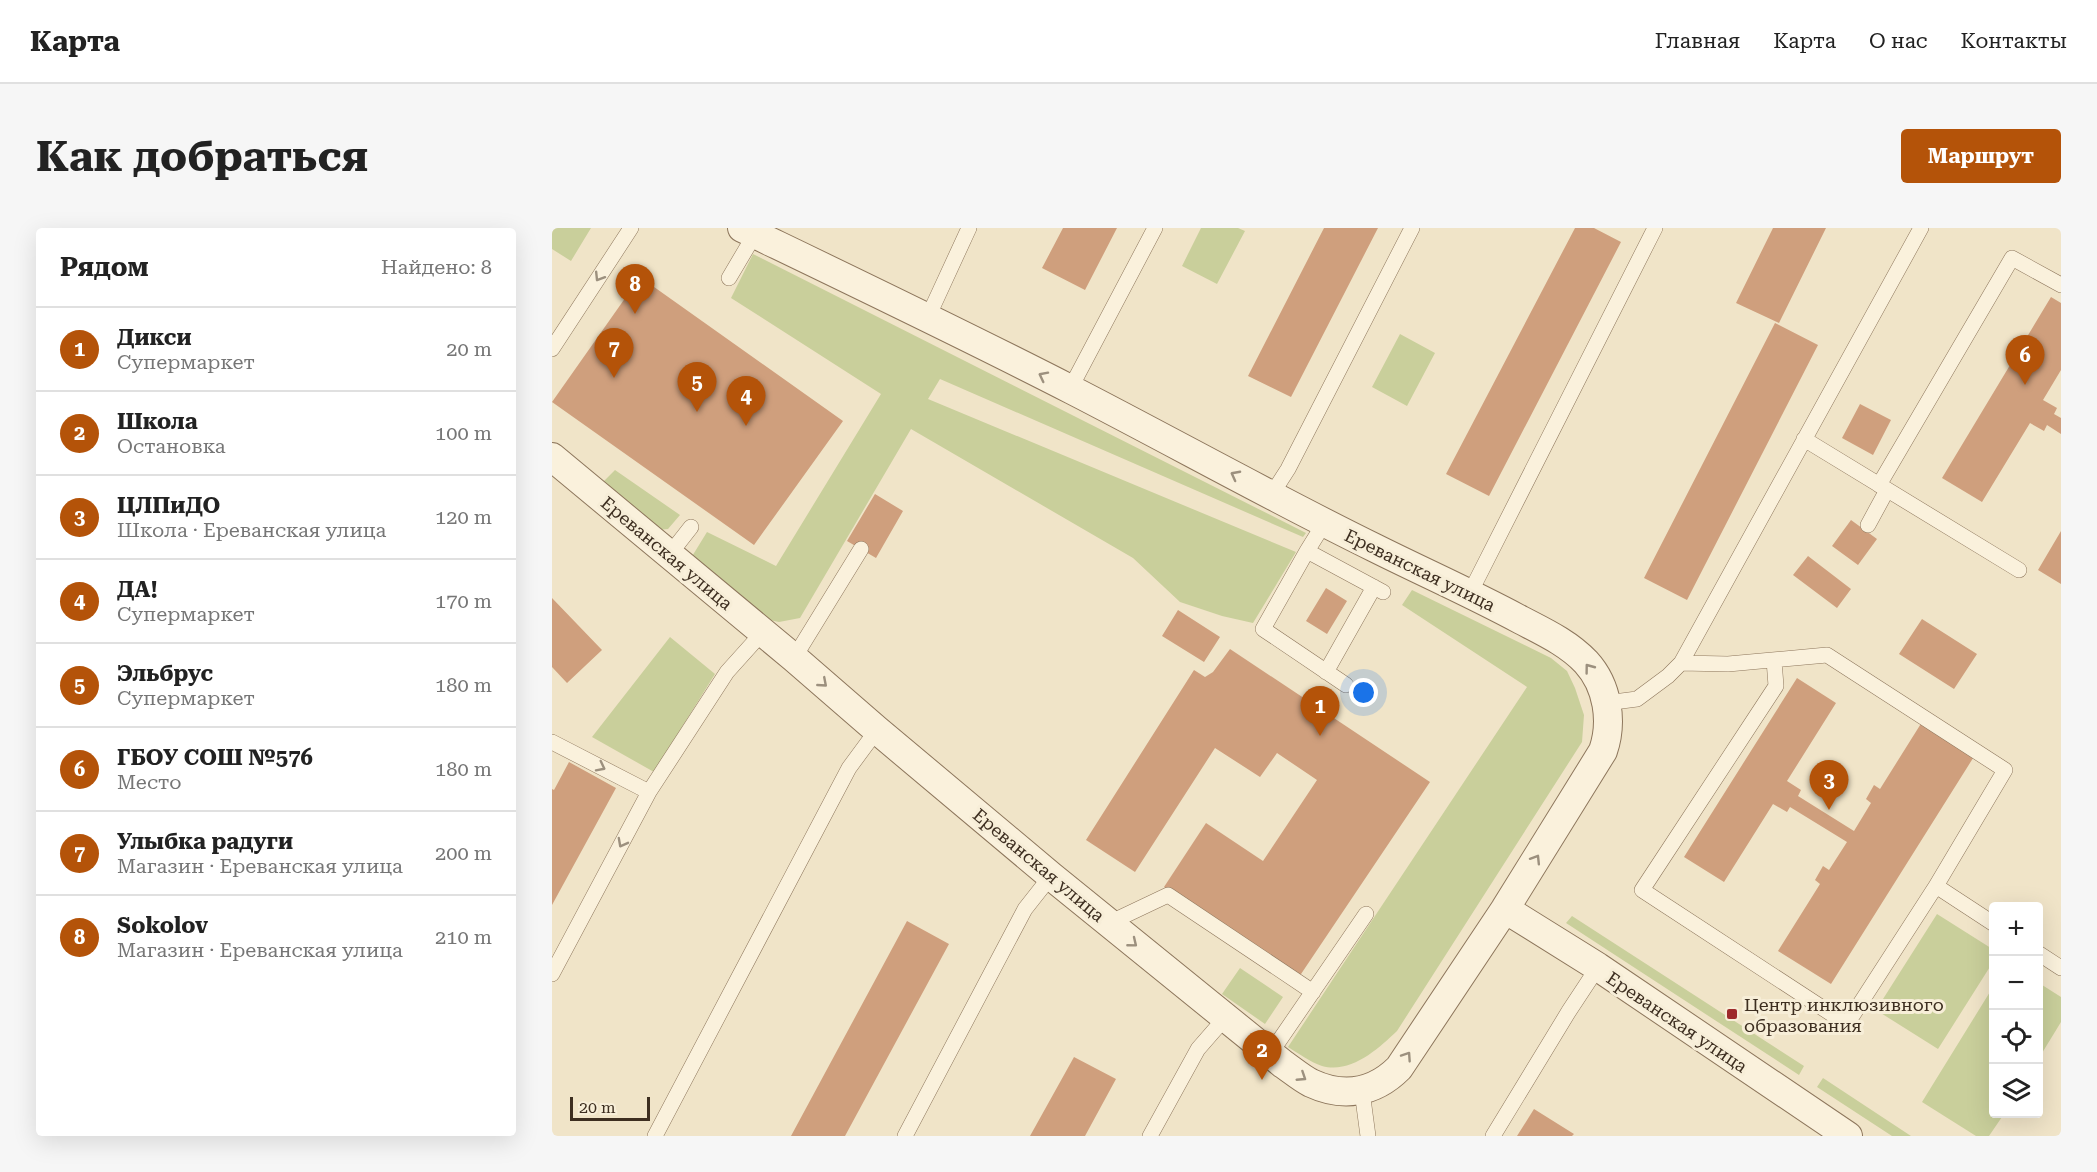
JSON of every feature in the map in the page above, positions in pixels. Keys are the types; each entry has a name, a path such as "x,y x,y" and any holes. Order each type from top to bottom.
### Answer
{"street":[{"name":"Ереванская улица","path":"552,457 1052,876 1270,1054 1311,1083 1338,1091 1362,1091 1381,1084 1399,1068 1505,909 1603,751 1609,723 1606,703 1600,683 1587,663 1564,643 1470,593 1325,522 928,317 748,231"},
{"name":"Ереванская улица","path":"1505,909 1598,968 1848,1136"}],"lane":[{"path":"552,349 631,228"},
{"path":"928,317 969,228"},
{"path":"1070,389 1155,228"},
{"path":"1272,494 1293,458 1412,228"},
{"path":"1470,593 1655,228"},
{"path":"1606,703 1637,699 1668,676 1681,663 1921,228"},
{"path":"729,278 748,231"},
{"path":"1868,525 1883,487 2013,258 2061,285"},
{"path":"1804,439 2019,570"},
{"path":"1325,522 1263,629 1346,685"},
{"path":"669,555 691,527"},
{"path":"794,658 861,549"},
{"path":"1307,551 1378,589 1326,672"},
{"path":"552,974 649,792 727,672 763,632"},
{"path":"1681,663 1728,664 1827,655 2005,770 1936,886 1847,1024 1642,890 1776,686 1774,660"},
{"path":"655,1136 849,768 877,730"},
{"path":"552,742 649,792"},
{"path":"905,1136 1025,909 1052,876"},
{"path":"1936,886 1989,921"},
{"path":"1109,923 1168,895 1313,992"},
{"path":"1270,1054 1366,914"},
{"path":"2043,956 2061,968"},
{"path":"1492,1136 1598,968"},
{"path":"1150,1136 1198,1049 1225,1018"},
{"path":"1362,1091 1368,1136"}],"green space":[{"path":"552,228 591,228 571,261 552,249"},
{"path":"1201,228 1238,228 1245,231 1217,284 1182,266"},
{"path":"753,254 1306,533 1303,537 940,379 928,399 1296,552 1253,623 1222,616 1180,602 1133,558 911,429 800,618 779,622 760,618 691,558 707,532 776,566 881,394 731,298"},
{"path":"1400,334 1435,353 1407,406 1372,387"},
{"path":"615,470 680,515 668,529 647,531 602,483"},
{"path":"1412,590 1551,658 1567,671 1584,715 1582,742 1397,1031 1363,1058 1333,1068 1309,1060 1288,1047 1527,687 1402,605"},
{"path":"670,637 715,674 654,772 592,737"},
{"path":"1937,914 1989,947 1989,968 1938,1049 1876,1010"},
{"path":"1572,916 1804,1066 1799,1075 1566,923"},
{"path":"1240,968 1283,997 1265,1024 1222,994"},
{"path":"2043,986 2061,997 2061,1022 2043,1051"},
{"path":"1989,993 1989,1118 2001,1118 1989,1136 1976,1136 1922,1102"},
{"path":"1823,1078 1911,1136 1892,1136 1817,1087"}],"building":[{"path":"1063,228 1117,228 1085,290 1042,268"},
{"path":"1324,228 1378,228 1291,397 1248,376"},
{"path":"1575,228 1594,228 1621,242 1489,496 1446,474"},
{"path":"1773,228 1826,228 1779,323 1736,303"},
{"path":"640,277 843,421 754,545 552,402"},
{"path":"2051,297 2061,303 2061,370 2043,400 2057,408 2054,414 2061,418 2061,434 2047,425 2044,431 2030,423 1982,502 1942,478"},
{"path":"1775,323 1818,345 1687,600 1644,578"},
{"path":"1860,404 1891,420 1873,455 1842,438"},
{"path":"875,494 903,511 876,558 847,541"},
{"path":"1851,520 1877,539 1858,565 1832,546"},
{"path":"2061,531 2061,584 2038,570"},
{"path":"1808,556 1851,589 1837,608 1793,575"},
{"path":"1326,588 1347,601 1327,634 1306,621"},
{"path":"552,598 602,650 567,683 552,667"},
{"path":"1178,610 1220,637 1204,662 1162,636"},
{"path":"1922,619 1977,654 1954,689 1899,654"},
{"path":"1230,649 1430,782 1299,977 1164,887 1206,823 1263,861 1317,780 1277,753 1260,777 1215,748 1135,872 1086,840 1194,670 1205,677 1213,672"},
{"path":"1797,678 1836,703 1787,781 1801,790 1798,796 1854,831 1871,803 1866,799 1874,785 1880,789 1922,722 1975,755 1831,984 1778,951 1820,884 1815,880 1823,866 1829,870 1847,842 1790,807 1787,812 1773,804 1724,882 1684,857"},
{"path":"569,762 616,788 552,905 552,789 554,790"},
{"path":"907,921 949,944 845,1136 791,1136"},
{"path":"1074,1057 1116,1079 1085,1136 1030,1136"},
{"path":"1534,1109 1574,1134 1572,1136 1517,1136"}],"place":[{"name":"Sokolov","path":"635,314"},
{"name":"Улыбка радуги","path":"614,378"},
{"name":"ГБОУ СОШ №576","path":"2025,385"},
{"name":"Эльбрус","path":"697,412"},
{"name":"ДА!","path":"746,426"},
{"name":"Дикси","path":"1320,736"},
{"name":"ЦЛПиДО","path":"1829,810"},
{"name":"Центр инклюзивного образования","path":"1732,1014"},
{"name":"Школа","path":"1262,1080"}]}
